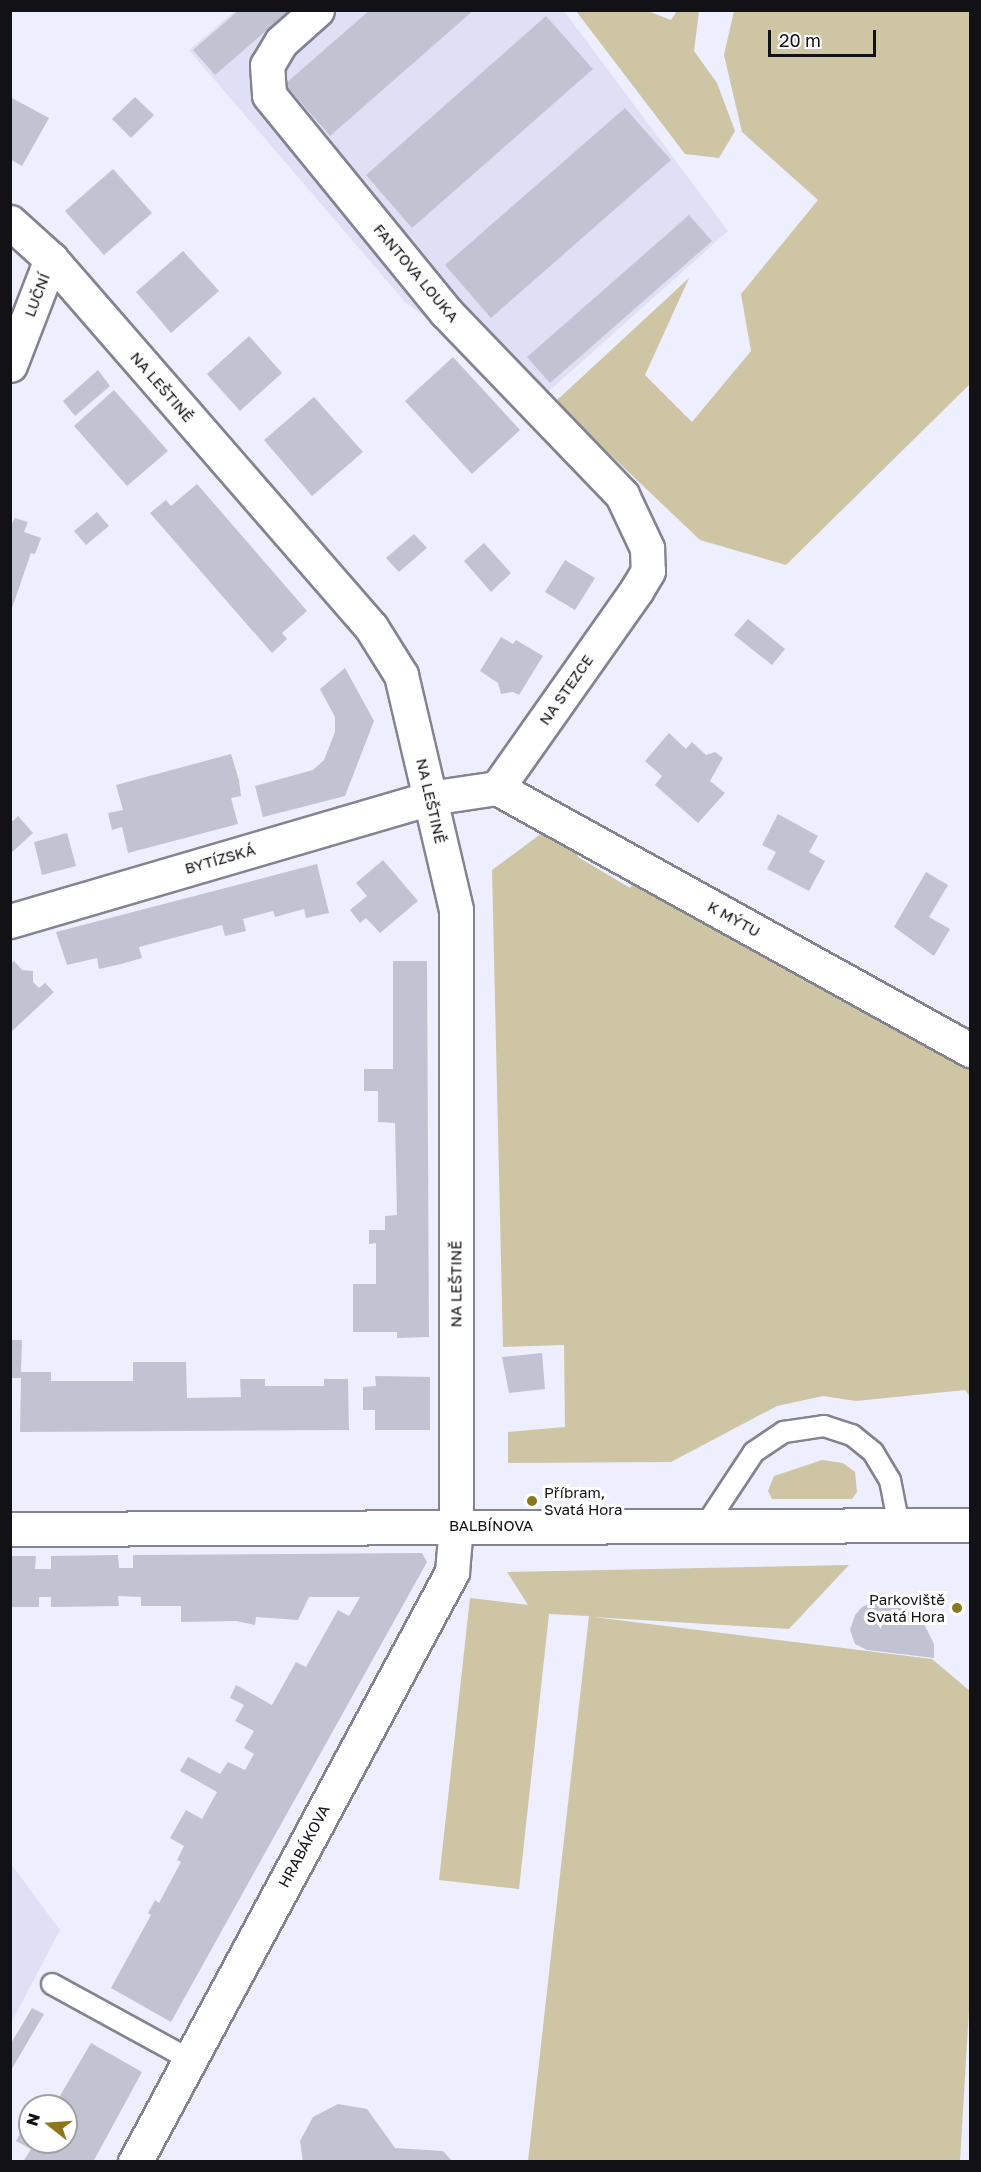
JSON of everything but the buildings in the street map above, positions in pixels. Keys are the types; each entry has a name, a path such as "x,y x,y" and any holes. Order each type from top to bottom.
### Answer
{"street":[{"name":"FANTOVA LOUKA","path":"317,10 281,42 267,65 268,95 446,312 622,495 647,548 648,571 636,591"},
{"name":"NA LEŠTINĚ","path":"10,222 51,259 371,627 401,675 456,910 456,1526"},
{"name":"LUČNÍ","path":"10,366 51,259"},
{"name":"NA STEZCE","path":"497,789 636,591"},
{"name":"BYTÍZSKÁ","path":"10,921 430,798 497,789"},
{"name":"K MÝTU","path":"497,789 970,1050"},
{"name":"BALBÍNOVA","path":"10,1529 970,1525"},
{"name":"HRABÁKOVA","path":"135,2162 452,1572 456,1526"}],"lane":[{"path":"705,1526 754,1452 784,1432 824,1426 852,1435 873,1452 890,1480 899,1526"},
{"path":"52,1984 189,2060"}],"shaded area":[{"path":"235,11 564,11 728,231 538,401 405,302 189,50"},
{"path":"576,11 648,11 671,20 677,11 699,11 694,51 717,83 735,131 719,158 685,154"},
{"path":"734,11 970,11 970,384 786,565 700,540 555,402 689,278 645,375 692,422 751,351 741,294 818,200 742,132 724,55"},
{"path":"546,830 575,845 578,857 630,888 636,879 970,1059 970,1397 965,1390 856,1401 823,1396 777,1406 671,1462 508,1463 508,1432 565,1427 564,1345 503,1347 492,870"},
{"path":"822,1460 843,1463 855,1472 857,1492 852,1499 772,1499 768,1491 774,1476"},
{"path":"849,1565 789,1629 593,1617 932,1659 970,1691 970,1994 960,2161 528,2161 589,1616 549,1614 519,1889 439,1880 470,1598 528,1605 507,1572"},
{"path":"11,1864 60,1930 11,2023"}],"place":[{"name":"Příbram, Svatá Hora","path":"532,1501"},
{"name":"Parkoviště Svatá Hora","path":"957,1608"}]}
